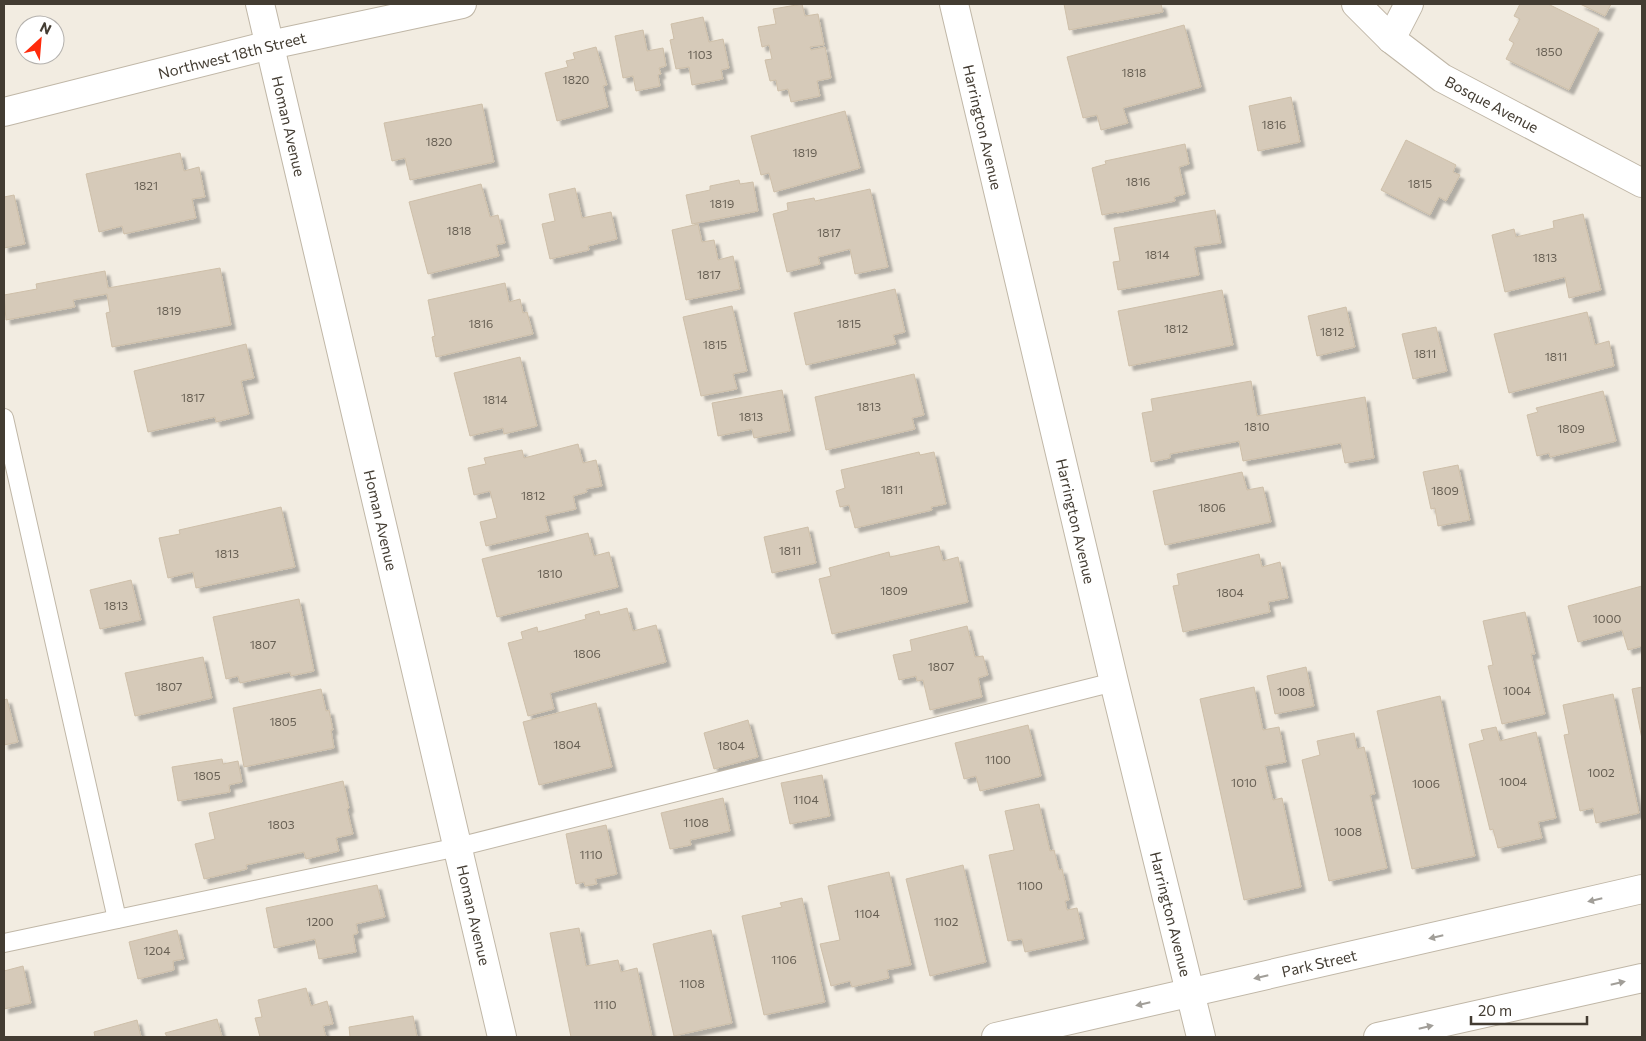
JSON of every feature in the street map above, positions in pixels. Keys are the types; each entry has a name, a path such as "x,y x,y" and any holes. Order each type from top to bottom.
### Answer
{"street":[{"name":"Homan Avenue","path":"260,4 502,1037"},
{"name":"Northwest 18th Street","path":"4,112 270,45 462,4"},
{"name":"Harrington Avenue","path":"954,4 1114,682 1201,1037"},
{"name":"Bosque Avenue","path":"1356,4 1391,38 1442,78 1642,182"},
{"path":"1391,38 1409,4"},
{"name":"Park Street","path":"996,1037 1642,889"},
{"path":"1378,1037 1642,978"}],"lane":[{"path":"4,418 117,919"},
{"path":"4,943 458,847 1114,682"}],"building":[{"path":"802,4 805,16 818,14 824,45 810,47 811,50 825,47 831,78 817,81 820,96 791,102 788,89 778,91 776,80 770,81 765,60 772,59 769,45 762,47 758,27 776,24 773,9"},
{"path":"1064,4 1161,4 1163,12 1069,30"},
{"path":"1520,4 1548,4 1599,29 1569,90 1506,59 1514,43 1509,40 1520,19 1514,16"},
{"path":"1580,4 1611,4 1605,16"},
{"path":"703,17 709,42 723,39 729,68 721,70 723,79 692,85 689,67 676,69 670,40 674,39 671,24"},
{"path":"1184,25 1201,87 1123,108 1128,123 1101,130 1097,115 1083,118 1067,57"},
{"path":"643,30 647,51 663,48 666,66 659,68 661,74 658,75 660,86 636,91 633,76 623,78 615,36"},
{"path":"596,47 607,85 603,86 608,107 557,121 545,73 568,67 566,61 575,59 573,53"},
{"path":"1291,97 1300,142 1258,151 1249,106"},
{"path":"482,104 494,162 410,180 405,158 392,161 384,123"},
{"path":"845,111 860,168 774,192 769,173 761,175 751,136"},
{"path":"1406,140 1456,165 1453,172 1460,175 1446,201 1439,197 1430,215 1381,190"},
{"path":"1185,144 1189,164 1179,167 1185,194 1174,197 1175,201 1102,215 1092,168 1106,164 1105,161"},
{"path":"180,153 184,171 199,167 205,197 192,199 196,218 124,234 122,226 99,232 86,174"},
{"path":"739,180 740,184 753,182 758,211 692,224 686,195 710,190 710,186"},
{"path":"481,184 490,217 498,215 505,243 496,245 499,256 428,274 409,202"},
{"path":"575,188 582,218 611,212 617,239 588,246 589,250 550,259 542,224 555,221 549,194"},
{"path":"870,189 888,267 855,274 850,249 818,257 820,264 787,272 773,214 788,210 787,203 814,198 815,201"},
{"path":"14,195 25,244 4,248 4,197"},
{"path":"1215,210 1221,243 1194,247 1199,275 1118,290 1113,262 1120,261 1114,228"},
{"path":"1583,214 1601,290 1569,298 1565,277 1505,292 1492,235 1514,229 1516,237 1554,228 1553,221"},
{"path":"698,224 702,242 714,240 718,260 733,256 740,289 686,300 672,230"},
{"path":"220,268 231,325 112,347 106,313 110,312 107,294 73,300 75,307 6,320 4,295 37,289 36,284 105,271 108,288"},
{"path":"505,283 509,302 520,299 523,313 527,312 533,334 436,357 432,337 435,336 428,300"},
{"path":"895,289 905,332 893,335 896,344 806,365 794,313"},
{"path":"1222,290 1233,345 1129,366 1118,311"},
{"path":"732,306 747,371 733,374 737,389 701,396 683,317"},
{"path":"1346,307 1355,347 1317,356 1308,316"},
{"path":"1587,312 1595,345 1609,341 1614,366 1509,393 1494,334"},
{"path":"1436,327 1447,371 1413,379 1402,334"},
{"path":"246,344 254,378 241,381 249,414 216,422 215,417 148,432 134,371"},
{"path":"520,357 537,426 504,434 503,428 470,436 454,373"},
{"path":"914,374 924,415 912,418 915,429 826,450 815,397"},
{"path":"1251,381 1257,416 1365,397 1374,458 1345,463 1341,443 1243,461 1239,441 1170,454 1170,458 1151,462 1142,413 1153,411 1151,399"},
{"path":"782,390 790,431 754,438 752,429 718,436 712,403"},
{"path":"1603,391 1616,441 1550,457 1549,453 1537,456 1527,415 1538,412 1536,408"},
{"path":"578,444 583,463 596,460 602,486 586,489 587,492 573,496 576,509 545,516 549,531 486,546 480,522 497,518 490,491 474,495 468,468 486,464 484,458 522,450 524,458"},
{"path":"919,452 920,455 934,452 946,504 931,507 932,510 855,528 849,505 840,507 836,491 845,488 841,470"},
{"path":"1458,465 1470,520 1438,526 1435,508 1431,509 1423,472"},
{"path":"1242,472 1247,490 1263,487 1271,522 1165,545 1153,491"},
{"path":"281,507 295,567 196,588 193,572 168,578 159,538 180,534 179,530"},
{"path":"808,527 816,563 772,573 764,537"},
{"path":"588,533 594,556 609,552 618,587 497,617 482,559"},
{"path":"939,546 943,561 958,557 968,602 832,634 819,579 831,576 829,568 889,552 890,557"},
{"path":"1259,554 1262,567 1280,562 1288,598 1268,602 1270,612 1183,632 1173,586 1179,585 1177,574"},
{"path":"131,580 141,620 100,629 90,590"},
{"path":"1642,586 1642,646 1628,650 1622,630 1578,642 1568,606"},
{"path":"299,599 314,671 291,676 290,672 240,683 238,676 226,679 213,617"},
{"path":"627,608 633,631 656,625 666,662 550,693 554,709 528,716 508,643 523,639 521,632 537,627 538,632 586,619 585,615 599,611 600,615"},
{"path":"1525,612 1535,654 1531,654 1545,714 1502,724 1488,666 1493,665 1483,621"},
{"path":"967,626 975,657 983,656 988,675 978,678 982,697 930,710 923,680 917,681 916,676 899,680 893,655 912,651 910,640"},
{"path":"203,657 212,698 135,716 125,673"},
{"path":"1306,667 1314,706 1275,714 1267,676"},
{"path":"1254,687 1263,730 1279,727 1286,762 1265,766 1273,800 1282,798 1301,887 1244,900 1200,699"},
{"path":"1642,687 1642,739 1632,689"},
{"path":"321,689 326,711 329,710 334,748 244,767 233,708"},
{"path":"1613,694 1639,813 1596,823 1593,808 1580,811 1564,735 1569,734 1563,705"},
{"path":"1440,696 1475,856 1412,869 1377,711"},
{"path":"7,699 18,742 4,745 4,700"},
{"path":"596,703 612,767 539,785 523,722"},
{"path":"748,720 758,757 714,769 704,733"},
{"path":"1028,725 1041,776 980,791 976,776 964,779 955,743"},
{"path":"1496,727 1500,741 1536,732 1556,818 1538,822 1542,838 1498,848 1493,829 1490,830 1469,744 1484,740 1481,730"},
{"path":"1354,733 1357,749 1364,747 1375,794 1370,795 1387,868 1329,881 1302,760 1320,755 1317,741"},
{"path":"222,759 223,764 238,761 242,782 229,785 230,792 178,801 172,767"},
{"path":"822,775 830,816 790,824 781,783"},
{"path":"343,781 353,834 336,838 339,851 306,859 304,852 246,865 247,869 204,879 195,844 215,839 209,813"},
{"path":"723,798 730,831 690,840 691,845 670,849 661,813"},
{"path":"1039,804 1050,851 1054,850 1059,870 1062,869 1069,900 1065,901 1067,910 1077,908 1084,939 1025,952 1022,939 1008,941 989,855 1014,850 1005,811"},
{"path":"606,825 617,874 595,879 597,884 585,886 584,882 576,884 566,834"},
{"path":"963,865 986,962 930,976 906,879"},
{"path":"889,872 911,965 887,970 889,978 852,987 850,981 831,986 820,944 840,940 828,886"},
{"path":"377,885 385,917 356,924 358,933 353,935 356,952 319,959 315,939 274,948 266,908"},
{"path":"802,898 825,1002 764,1015 742,916 782,907 780,903"},
{"path":"579,928 586,966 618,960 621,972 637,968 652,1037 571,1037 550,933"},
{"path":"177,930 184,959 173,961 174,970 138,979 129,942"},
{"path":"711,930 732,1023 674,1036 653,944"},
{"path":"23,966 31,1003 4,1009 4,971"},
{"path":"306,988 311,1006 327,1001 333,1024 323,1026 326,1037 260,1037 255,1018 262,1017 258,1000"},
{"path":"413,1016 417,1037 350,1037 349,1027"},
{"path":"217,1019 222,1037 167,1037 165,1033"},
{"path":"137,1020 141,1037 95,1037 94,1032"}]}
